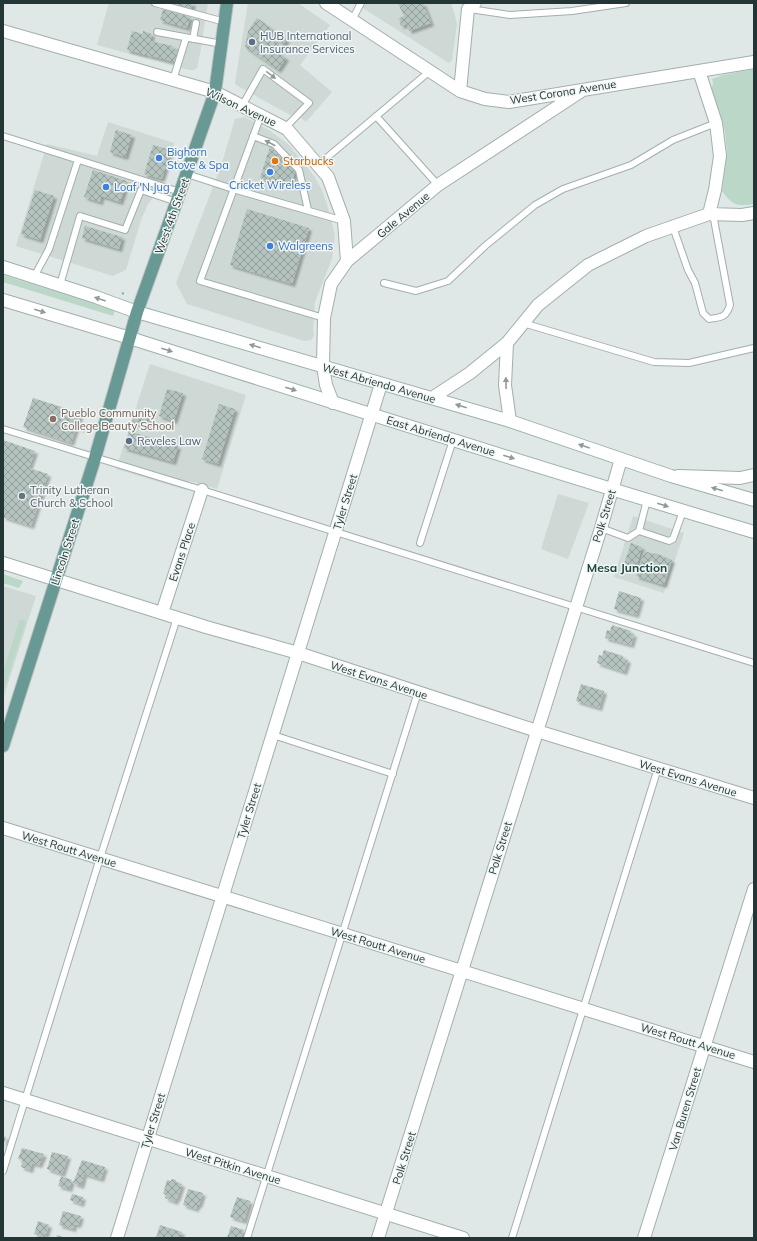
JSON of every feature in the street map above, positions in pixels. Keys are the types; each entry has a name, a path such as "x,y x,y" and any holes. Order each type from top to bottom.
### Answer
{"main road":[{"name":"West 4th Street","path":"137,312 215,92 227,3"},
{"name":"Lincoln Street","path":"3,746 95,458 137,312"}],"street":[{"name":"West Corona Avenue","path":"326,3 460,92 485,99 508,102 754,62"},
{"path":"460,92 469,5"},
{"name":"Wilson Avenue","path":"3,31 215,92 287,129 328,177 344,221 347,261"},
{"path":"699,71 716,123 720,156 711,214"},
{"name":"Gale Avenue","path":"333,403 326,385 323,366 324,318 331,284 347,261 438,185 584,89"},
{"path":"432,398 470,373 507,343 538,305 588,265 646,236 711,214 742,215 754,213"},
{"name":"West Abriendo Avenue","path":"3,267 137,312 510,421 671,476 754,500"},
{"path":"3,300 130,338"},
{"name":"East Abriendo Avenue","path":"130,338 333,403 754,532"},
{"path":"507,343 505,385 510,421"},
{"name":"Tyler Street","path":"117,1238 381,384"},
{"name":"Polk Street","path":"378,1238 613,490 621,459"},
{"path":"671,476 740,478 754,475"},
{"name":"Evans Place","path":"162,613 202,490"},
{"name":"West Evans Avenue","path":"3,563 177,618 298,653 537,731 754,798"},
{"name":"West Routt Avenue","path":"3,828 754,1062"},
{"name":"Van Buren Street","path":"644,1238 754,889"},
{"name":"West Pitkin Avenue","path":"3,1093 463,1238"}],"lane":[{"path":"156,3 225,22"},
{"path":"352,20 361,3"},
{"path":"469,5 510,15 572,11 626,3"},
{"path":"193,39 196,23"},
{"path":"157,32 222,44"},
{"path":"173,80 186,38"},
{"path":"242,106 263,69 309,103 285,128"},
{"path":"318,165 430,72"},
{"path":"261,115 200,281 324,318"},
{"path":"376,116 438,185"},
{"path":"384,283 416,290 448,281 485,246 535,205 563,189 631,165 673,140 716,123"},
{"path":"3,136 78,160 179,197"},
{"path":"253,136 274,144 299,170 308,210"},
{"path":"34,277 49,249 78,160"},
{"path":"187,174 344,221"},
{"path":"60,285 80,216 126,230 141,190 179,197"},
{"path":"673,227 688,270 695,283 703,313 709,319 722,317 728,311 730,305 711,214"},
{"path":"523,323 654,362 689,363 754,348"},
{"path":"3,429 754,663"},
{"path":"420,543 453,440"},
{"path":"601,528 628,538 639,531 647,500"},
{"path":"639,531 670,541 673,539 683,511"},
{"path":"3,1171 100,858 177,618"},
{"path":"247,1238 418,692"},
{"path":"273,735 393,774"},
{"path":"512,1238 658,768"}],"shaded area":[{"path":"109,3 208,3 197,68 194,70 189,70 97,45"},
{"path":"248,3 298,3 330,25 300,65 332,92 306,122 296,114 290,115 236,85 235,82"},
{"path":"355,3 451,3 457,24 452,60 449,63"},
{"path":"245,117 269,130 289,145 314,176 322,190 327,204 335,235 334,246 332,259 315,302 314,336 311,340 304,341 187,304 176,283 221,166 235,119"},
{"path":"108,122 174,143 164,180 148,204 141,220 126,270 113,276 16,246 47,144 97,156"},
{"path":"150,364 246,395 217,489 189,481 186,490 116,469"},
{"path":"558,494 589,503 568,559 541,549"},
{"path":"633,516 684,533 664,593 614,577"},
{"path":"3,586 36,596 3,699"}],"green space":[{"path":"754,69 754,204 739,205 732,202 722,191 727,154 725,132 720,112 711,91 713,83 712,79 723,75"},
{"path":"3,275 115,310 113,316 3,282"},
{"path":"3,574 23,581 19,588 3,583"},
{"path":"20,619 26,621 3,693 3,672"}],"building":[{"path":"172,3 193,3 191,9"},
{"path":"398,3 423,3 431,23 409,31 407,24 401,26 399,18 404,16"},
{"path":"163,9 190,17 187,28 160,20"},
{"path":"257,18 287,39 278,52 286,58 278,70 245,47 248,31"},
{"path":"132,31 143,34 143,31 152,34 146,55 127,50"},
{"path":"151,41 173,46 172,48 180,50 175,62 147,55"},
{"path":"116,130 132,135 125,157 110,152"},
{"path":"153,145 171,150 162,179 144,174"},
{"path":"270,146 295,171 291,185 260,178"},
{"path":"93,170 127,181 120,202 101,196 100,202 84,197"},
{"path":"35,190 54,196 40,240 21,234"},
{"name":"Walgreens","path":"247,209 309,228 292,284 230,265"},
{"path":"85,226 122,237 119,249 82,238"},
{"path":"167,389 183,393 174,421 159,416"},
{"path":"33,398 81,413 71,443 23,427"},
{"path":"219,404 235,409 218,464 202,459"},
{"path":"134,414 150,419 148,427 132,422"},
{"path":"81,423 84,424 82,429 79,429"},
{"path":"129,431 178,446 173,462 124,448"},
{"name":"Trinity Lutheran Church & School","path":"3,440 35,451 29,468 48,474 31,526 3,517"},
{"path":"631,543 642,547 636,568 624,564"},
{"path":"644,551 655,553 672,560 664,585 636,576"},
{"path":"619,591 641,598 636,615 614,609"},
{"path":"612,625 631,631 630,633 634,634 631,645 605,638 607,630 610,631"},
{"path":"604,650 623,656 623,658 628,660 624,672 597,663 599,655 602,656"},
{"path":"581,684 604,691 599,708 576,701"},
{"path":"3,1136 6,1137 3,1146"},
{"path":"22,1148 44,1154 39,1165 32,1163 30,1170 21,1167 23,1160 18,1159"},
{"path":"52,1152 68,1156 62,1174 47,1169"},
{"path":"82,1160 105,1167 101,1179 84,1174 81,1186 73,1183"},
{"path":"61,1176 72,1180 69,1189 58,1186"},
{"path":"172,1179 182,1184 175,1202 165,1198 166,1195 163,1194 167,1180 171,1181"},
{"path":"188,1189 203,1193 196,1209 183,1205"},
{"path":"72,1194 83,1197 81,1204 70,1200"},
{"path":"237,1197 250,1201 244,1221 230,1217"},
{"path":"63,1211 81,1216 78,1225 74,1224 73,1229 59,1225"},
{"path":"38,1221 49,1225 45,1237 34,1234"},
{"path":"160,1225 182,1232 180,1238 156,1238"},
{"path":"231,1226 244,1230 241,1238 227,1238"},
{"path":"57,1235 66,1238 56,1238"}],"place":[{"name":"HUB International Insurance Services","path":"252,42"},
{"name":"Bighorn Stove & Spa","path":"159,158"},
{"name":"Starbucks","path":"275,161"},
{"name":"Cricket Wireless","path":"270,172"},
{"name":"Loaf 'N Jug","path":"106,187"},
{"name":"Walgreens","path":"270,246"},
{"name":"Pueblo Community College Beauty School","path":"53,419"},
{"name":"Reveles Law","path":"129,441"},
{"name":"Trinity Lutheran Church & School","path":"22,496"}],"district":[{"name":"Mesa Junction","path":"627,567"}]}
